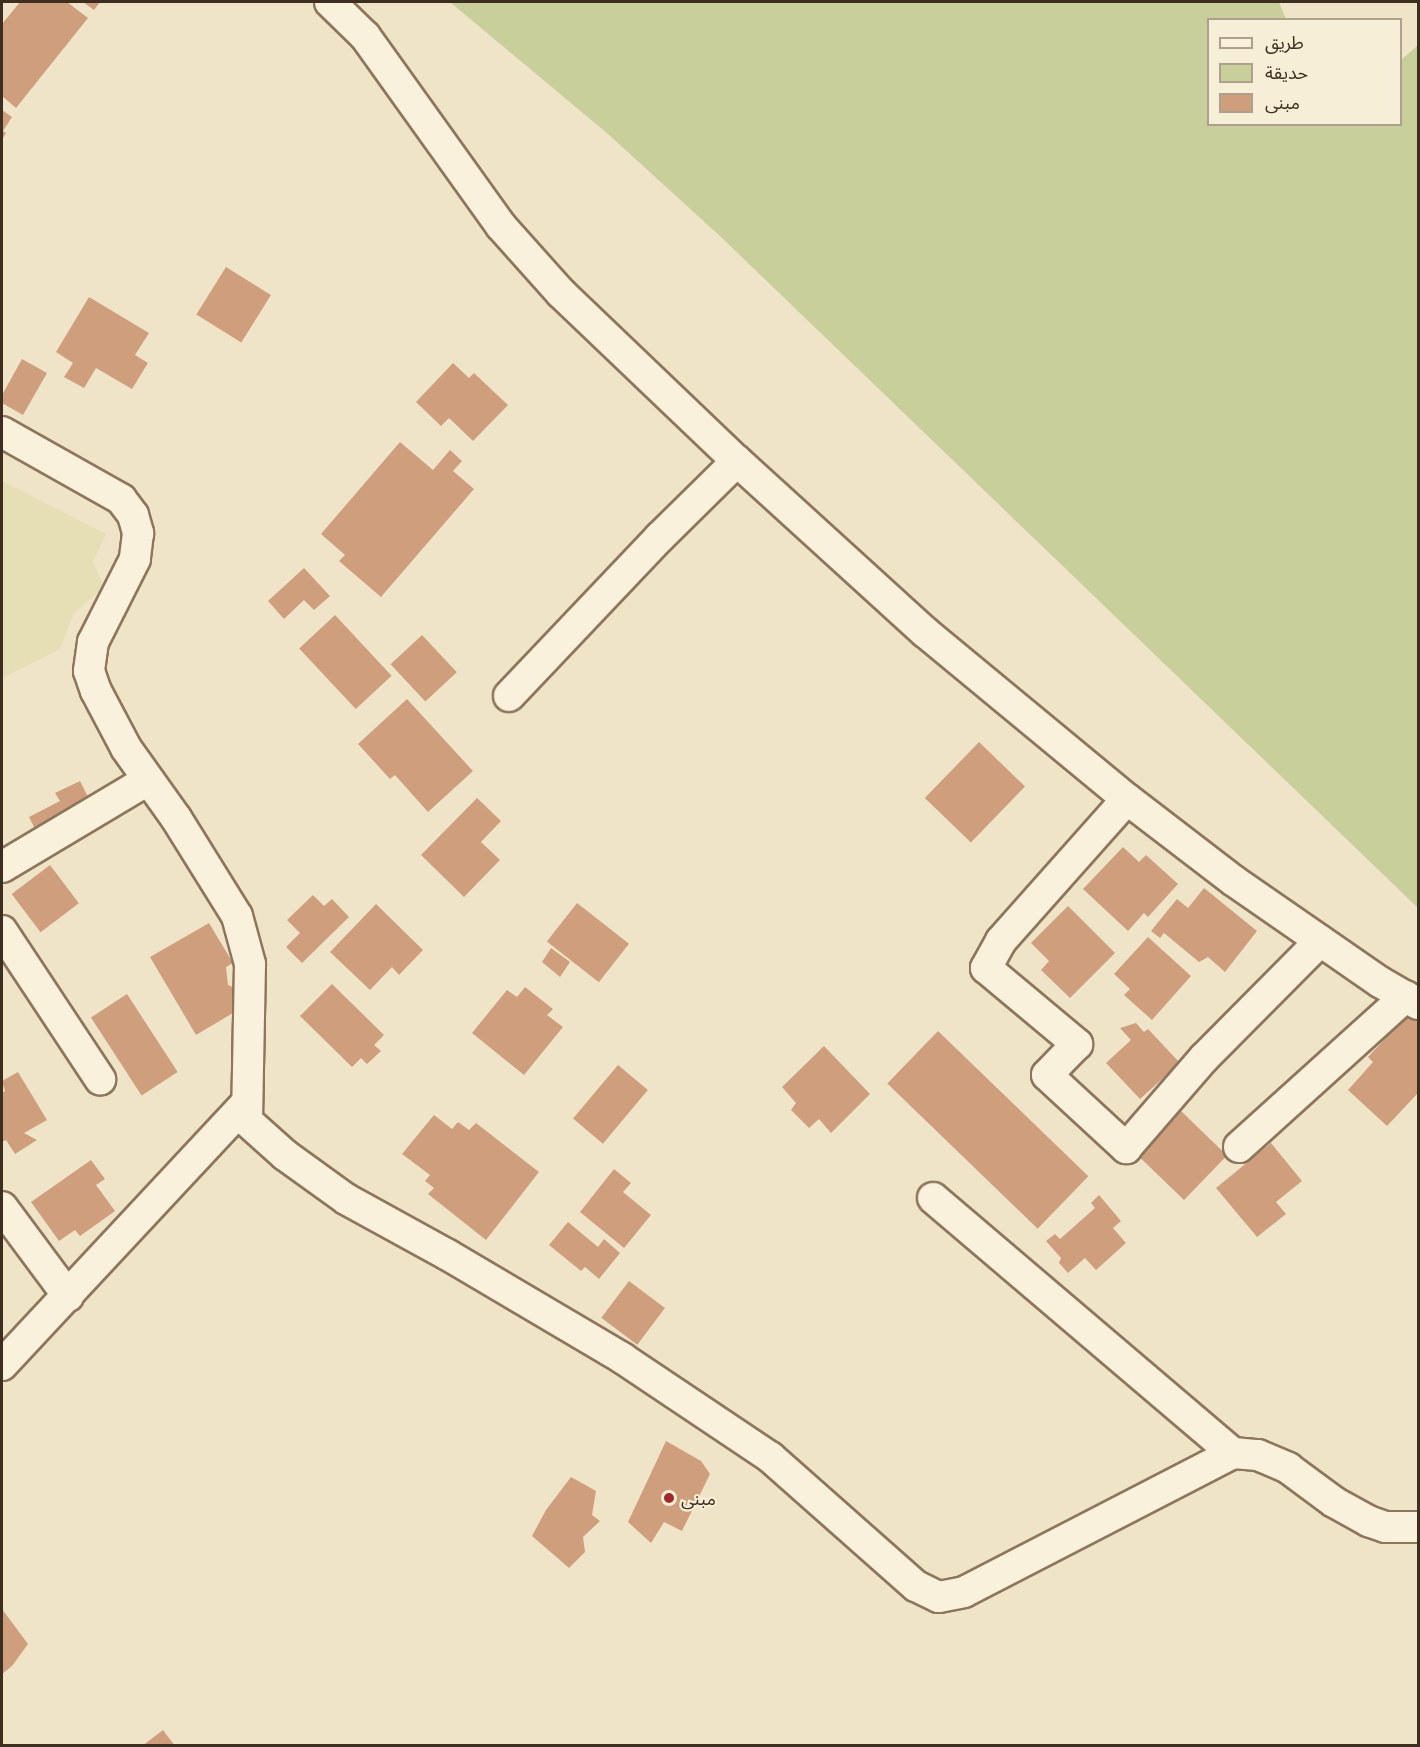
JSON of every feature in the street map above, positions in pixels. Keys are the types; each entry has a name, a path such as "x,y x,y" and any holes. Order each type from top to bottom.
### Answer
{"street":[{"path":"330,2 365,36 501,226 561,293 737,461 925,632 1127,799 1234,881 1380,982 1412,1000 1239,1147"},
{"path":"2,432 121,499 133,515 138,533 135,559 93,642 88,671 126,748 237,916 247,945 250,987 245,1104 247,1121 285,1155 346,1199 448,1255 622,1358 770,1457 916,1586 939,1597 964,1592 1233,1453 1258,1455 1288,1468 1334,1502 1368,1521 1385,1527 1419,1527"},
{"path":"509,696 660,537 737,461"},
{"path":"2,867 148,780"},
{"path":"1127,799 1001,941 986,968 1077,1044 1047,1075 1126,1148 1204,1058 1320,940"},
{"path":"2,931 100,1079"},
{"path":"2,1365 245,1104"},
{"path":"933,1198 1233,1453"},
{"path":"2,1208 68,1296"}],"shaded area":[{"path":"2,481 106,534 93,562 104,587 74,613 60,649 2,678"}],"green space":[{"path":"450,2 1279,2 1286,18 1207,18 1207,126 1402,126 1402,59 1418,45 1418,908 722,238 608,134"}],"building":[{"path":"20,2 67,2 88,18 16,108 2,96 2,24"},
{"path":"83,2 100,2 94,10"},
{"path":"2,110 12,117 3,131 6,133 2,140"},
{"path":"226,267 271,295 241,343 196,314"},
{"path":"89,297 149,333 135,355 148,363 132,389 96,368 84,388 64,377 73,363 56,352"},
{"path":"22,359 47,373 23,415 2,403 2,395"},
{"path":"453,363 469,378 474,373 508,405 473,441 449,418 441,426 416,402"},
{"path":"400,442 433,470 450,450 462,461 453,471 474,489 381,597 339,561 345,555 321,534"},
{"path":"304,568 330,596 314,610 304,600 284,619 268,601"},
{"path":"335,615 392,676 356,709 299,648"},
{"path":"422,635 457,672 425,702 391,664"},
{"path":"407,699 473,771 428,812 395,775 390,779 358,744"},
{"path":"979,742 1025,786 971,843 925,798"},
{"path":"80,781 93,807 38,835 29,817 60,801 55,793"},
{"path":"477,798 501,821 481,842 500,860 464,897 421,855"},
{"path":"1123,847 1139,862 1146,855 1178,884 1148,917 1144,913 1128,931 1083,889"},
{"path":"50,865 79,903 41,932 12,894"},
{"path":"1204,888 1257,931 1225,972 1208,957 1199,962 1164,933 1160,938 1151,931 1177,899 1188,908"},
{"path":"313,895 324,906 332,899 349,917 302,963 286,947 300,933 287,920"},
{"path":"577,903 629,944 599,982 547,942"},
{"path":"376,904 423,950 399,975 392,967 370,990 330,952"},
{"path":"1068,906 1115,953 1070,998 1041,970 1049,961 1031,943"},
{"path":"209,923 233,963 226,967 228,985 233,987 233,1013 196,1035 150,957"},
{"path":"1148,937 1191,976 1152,1020 1124,995 1130,989 1114,974"},
{"path":"551,948 570,962 560,977 542,962"},
{"path":"332,984 384,1035 374,1045 381,1051 367,1064 361,1058 352,1067 300,1016"},
{"path":"525,987 553,1009 547,1015 563,1027 524,1075 472,1033 507,990 517,997"},
{"path":"127,994 178,1072 142,1095 91,1017"},
{"path":"1412,1010 1418,1017 1418,1093 1387,1126 1348,1090 1373,1062 1368,1057"},
{"path":"1136,1023 1144,1032 1148,1029 1180,1063 1140,1099 1106,1063 1131,1040 1120,1028"},
{"path":"938,1031 1088,1176 1038,1229 887,1084"},
{"path":"824,1046 870,1094 831,1133 819,1119 809,1128 791,1110 796,1103 782,1087"},
{"path":"618,1065 648,1090 603,1144 573,1119"},
{"path":"18,1072 47,1120 24,1133 37,1140 15,1154 6,1140 2,1142 2,1093 5,1091 2,1081"},
{"path":"1181,1111 1227,1155 1184,1200 1138,1156"},
{"path":"434,1115 452,1129 458,1122 469,1130 476,1123 539,1172 486,1240 428,1194 434,1188 425,1181 430,1175 402,1154"},
{"path":"1271,1143 1302,1181 1276,1202 1286,1214 1257,1237 1216,1188"},
{"path":"91,1160 105,1179 96,1185 115,1211 80,1236 75,1230 59,1241 31,1202"},
{"path":"614,1169 631,1183 623,1192 651,1215 624,1248 580,1212"},
{"path":"1099,1195 1121,1221 1113,1228 1126,1243 1096,1270 1085,1258 1068,1273 1059,1263 1061,1258 1046,1241 1055,1234 1060,1239 1095,1208 1091,1203"},
{"path":"568,1222 598,1247 604,1239 620,1253 599,1279 585,1267 581,1271 549,1245"},
{"path":"629,1281 665,1308 637,1345 601,1318"},
{"name":"مبنى","path":"666,1441 701,1461 710,1474 682,1531 664,1522 651,1543 628,1522"},
{"path":"571,1477 596,1491 592,1515 600,1521 583,1537 585,1552 569,1568 532,1536 546,1510"},
{"path":"2,1609 28,1644 12,1666 2,1674"},
{"path":"163,1730 175,1746 142,1746"}],"place":[{"name":"مبنى","path":"669,1498"}]}
